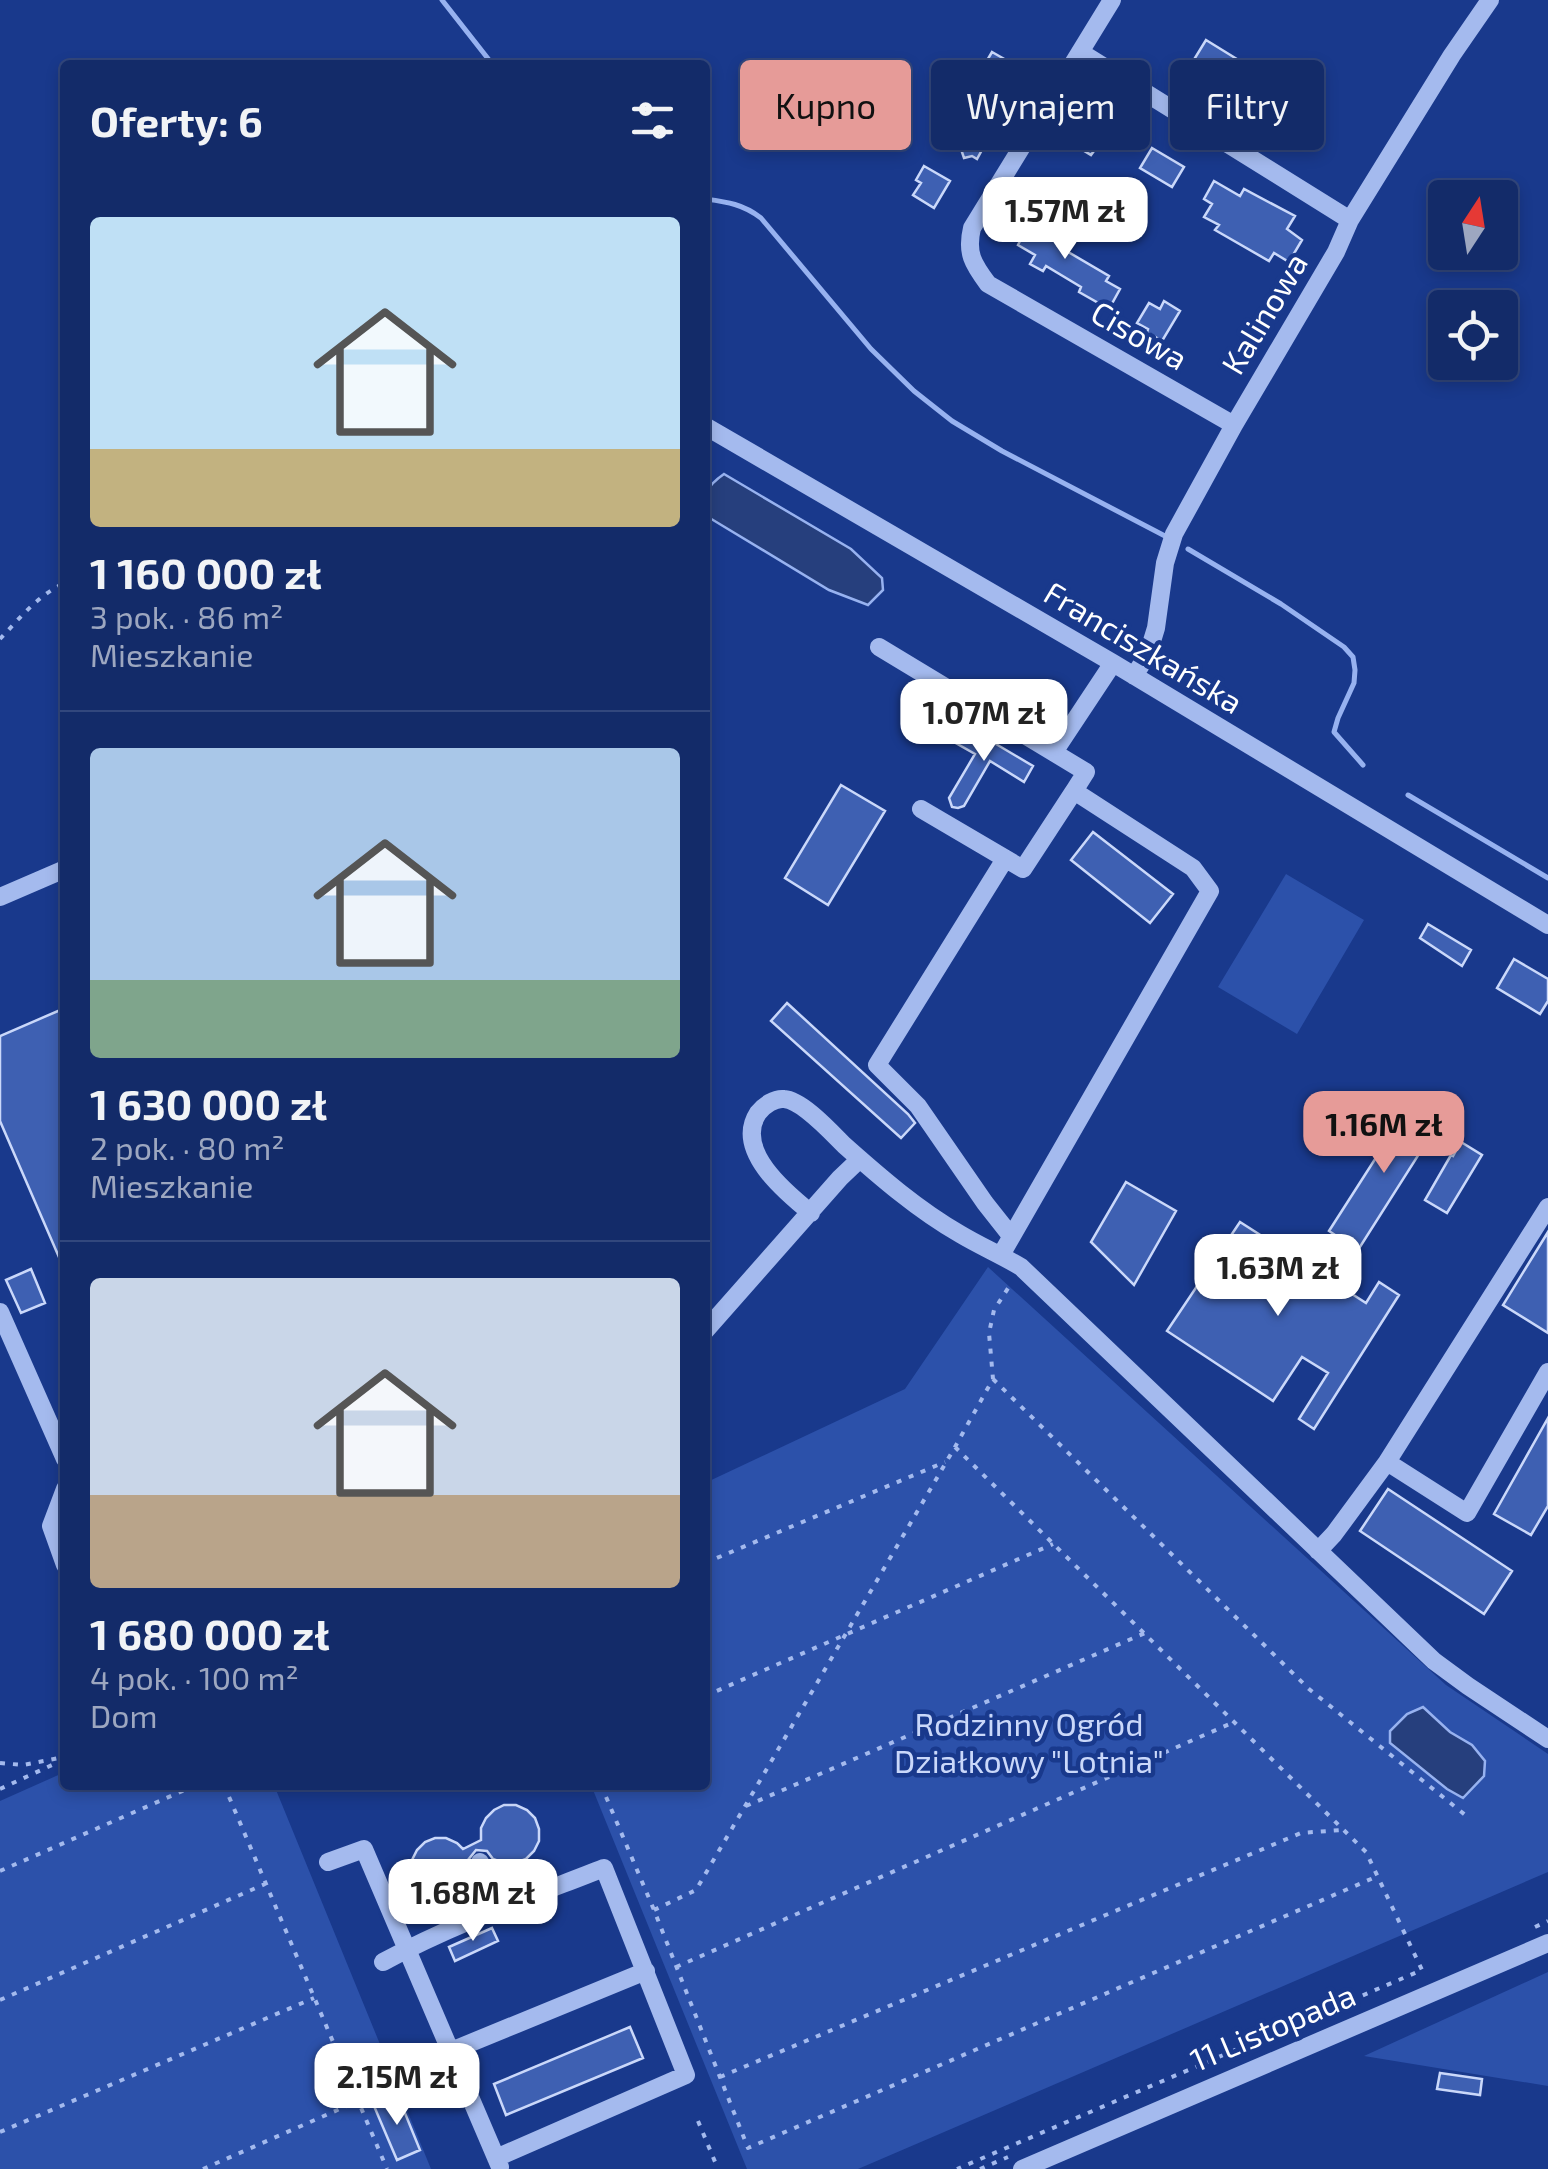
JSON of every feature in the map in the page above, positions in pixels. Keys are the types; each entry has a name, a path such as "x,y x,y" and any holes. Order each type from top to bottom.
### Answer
{"street":[{"name":"Cisowa","path":"1112,0 972,228 968,244 975,267 988,284 1234,425"},
{"name":"Kalinowa","path":"1134,676 1148,654 1156,628 1172,540 1234,425 1336,252 1350,220 1490,0"},
{"path":"1080,52 1350,220"},
{"name":"Franciszkańska","path":"710,429 1548,924"},
{"path":"879,648 1086,772 1022,869 921,809"},
{"path":"1054,752 1113,664"},
{"path":"1001,1255 1210,890 1193,868 1074,791"},
{"path":"1005,858 877,1065 918,1106 1011,1236"},
{"path":"0,897 60,870"},
{"path":"811,1213 765,1168 754,1148 752,1130 758,1113 768,1103 782,1098 798,1102 924,1212 1021,1267 1434,1661 1548,1739"},
{"path":"710,1325 860,1159"},
{"path":"1318,1551 1387,1462 1548,1207"},
{"path":"0,1312 60,1448"},
{"path":"1387,1462 1466,1513 1548,1372"},
{"path":"60,1502 51,1526 60,1551"},
{"path":"328,1862 364,1848 407,1949 451,2051 498,2164 686,2075 604,1868 500,1908 407,1949 382,1962"},
{"path":"480,1862 500,1908"},
{"name":"11 Listopada","path":"1032,2167 1548,1943"},
{"path":"451,2051 646,1971"}],"path":[{"path":"0,640 26,610 60,586"},
{"path":"654,1910 696,1890 955,1447 992,1379 989,1333 994,1310 1009,1287"},
{"path":"992,1379 1309,1689 1469,1818"},
{"path":"955,1447 1366,1852 1422,1970 957,2169"},
{"path":"710,1561 946,1461"},
{"path":"710,1694 1054,1544"},
{"path":"746,1806 1145,1633"},
{"path":"676,1966 1234,1722"},
{"path":"0,1763 60,1759"},
{"path":"0,1789 60,1760"},
{"path":"0,1871 185,1790"},
{"path":"226,1790 387,2169"},
{"path":"603,1790 748,2148 1378,1876"},
{"path":"720,2077 1301,1833 1344,1830"},
{"path":"0,2000 266,1884"},
{"path":"0,2132 314,1998"},
{"path":"203,2169 358,2100"},
{"path":"698,2121 718,2169"}],"green space":[{"path":"1286,874 1364,920 1297,1034 1218,987"},
{"name":"Rodzinny Ogród Działkowy \"Lotnia\"","path":"988,1267 1446,1685 1548,1754 1548,1872 858,2169 747,2169 593,1790 710,1790 710,1481 905,1389"},
{"path":"60,1774 60,1790 276,1790 431,2169 0,2169 0,1801"},
{"path":"1548,1972 1548,2086 1364,2056"}],"shaded area":[{"path":"724,474 851,549 882,578 883,590 868,605 829,590 710,518 713,483"},
{"path":"1423,1707 1450,1732 1472,1745 1485,1761 1484,1776 1463,1798 1390,1743 1390,1731 1407,1714"}],"building":[{"path":"1206,40 1238,60 1194,60"},
{"path":"992,52 1006,60 987,60"},
{"path":"1152,148 1184,167 1172,187 1140,168"},
{"path":"961,150 982,150 977,159 964,158"},
{"path":"924,166 950,181 934,208 913,195 921,183 916,180"},
{"path":"1214,181 1240,196 1244,189 1295,216 1287,229 1302,240 1289,262 1274,253 1269,261 1215,230 1219,225 1204,217 1212,204 1204,199"},
{"path":"1028,217 1065,234 1058,246 1109,276 1106,281 1120,289 1109,309 1046,266 1043,271 1030,264 1035,255 1018,245 1022,237 1018,235"},
{"path":"1164,301 1180,311 1162,341 1137,323 1149,303 1160,309"},
{"path":"964,725 1033,766 1024,782 990,761 964,806 958,808 952,807 949,798 975,754 954,742"},
{"path":"841,785 885,811 828,905 785,878"},
{"path":"1093,832 1173,894 1150,923 1071,860"},
{"path":"1428,924 1471,950 1462,966 1420,938"},
{"path":"1514,959 1548,979 1548,1001 1540,1014 1497,988"},
{"path":"787,1003 908,1114 915,1123 901,1138 771,1021"},
{"path":"60,1010 60,1259 0,1121 0,1036"},
{"path":"1411,1103 1440,1121 1358,1250 1329,1231"},
{"path":"1461,1142 1482,1155 1447,1213 1425,1200"},
{"path":"1126,1182 1176,1211 1134,1285 1091,1242"},
{"path":"1240,1222 1366,1303 1379,1282 1399,1295 1314,1429 1299,1419 1328,1373 1302,1357 1273,1401 1167,1331"},
{"path":"1548,1232 1548,1333 1503,1305"},
{"path":"31,1269 45,1303 21,1313 6,1280"},
{"path":"1548,1418 1548,1506 1531,1535 1494,1514"},
{"path":"1388,1489 1512,1571 1484,1614 1360,1531"},
{"path":"504,1805 516,1805 535,1818 539,1841 526,1859 504,1863 493,1859 487,1851 476,1850 468,1860 464,1882 456,1890 434,1894 416,1882 412,1860 425,1842 446,1838 463,1849 481,1840 486,1818"},
{"path":"492,1928 498,1941 455,1961 449,1947"},
{"path":"630,2027 643,2058 506,2115 494,2084"},
{"path":"1440,2073 1482,2079 1480,2095 1437,2089"},
{"path":"398,2096 420,2150 397,2160 374,2106"}],"waterway":[{"path":"442,0 489,60"},
{"path":"710,200 741,207 761,218 871,349 952,421 1165,536"},
{"path":"1188,549 1281,604 1353,657 1354,683 1334,732 1363,765"},
{"path":"1408,795 1548,878"}]}
